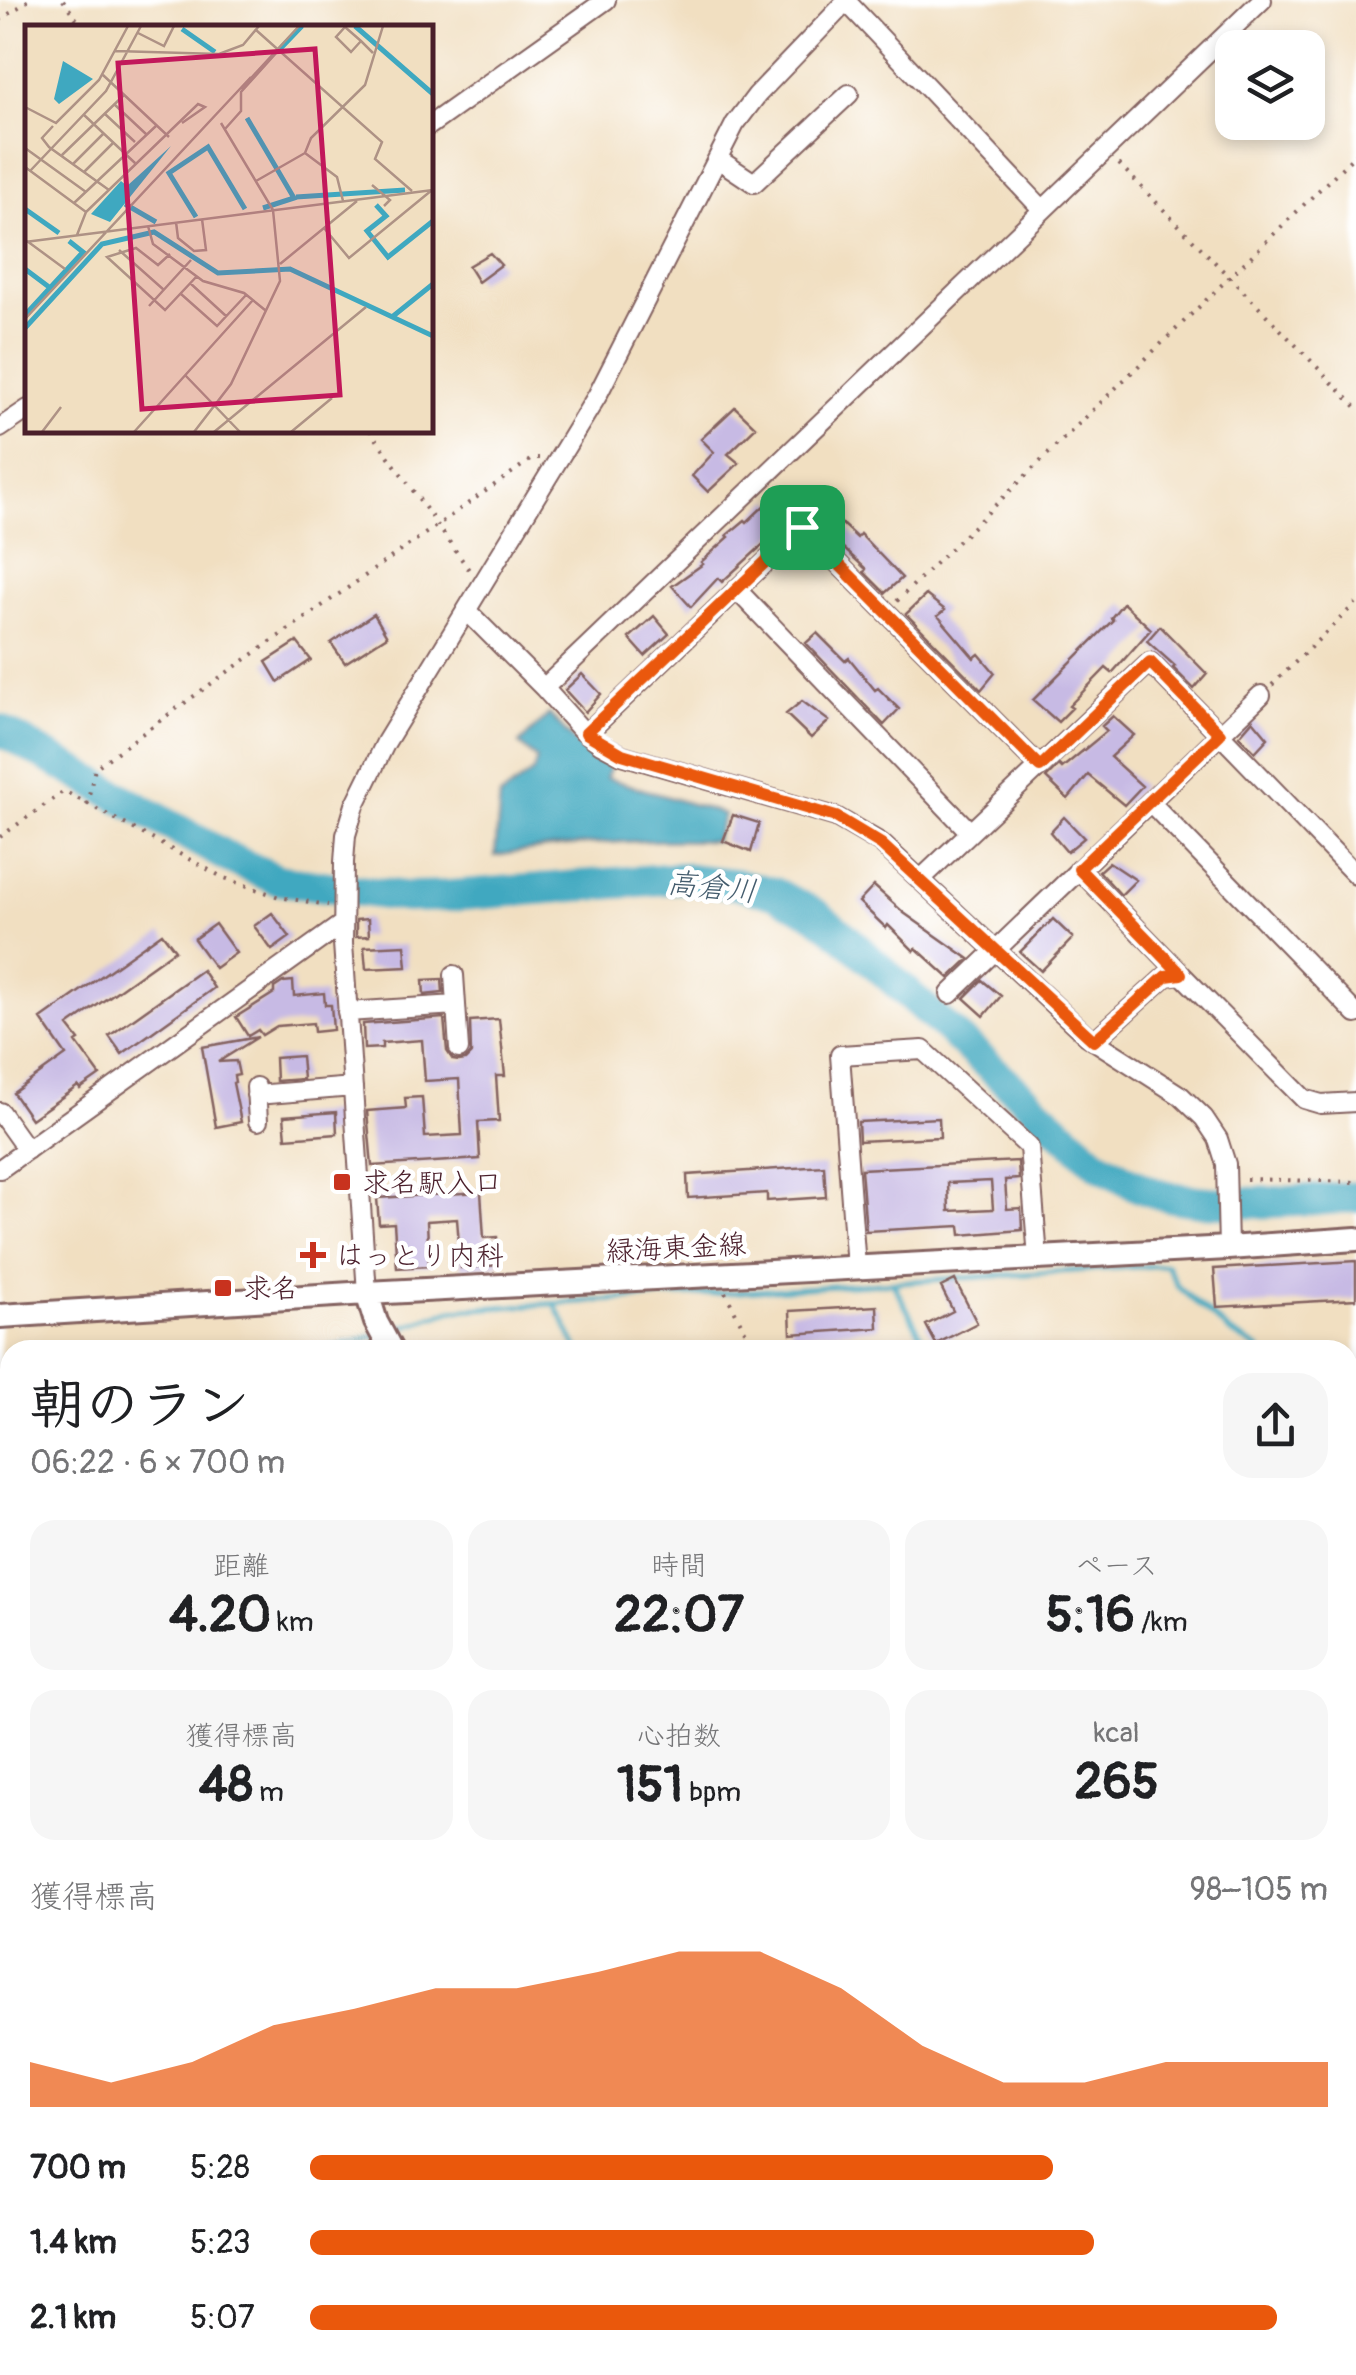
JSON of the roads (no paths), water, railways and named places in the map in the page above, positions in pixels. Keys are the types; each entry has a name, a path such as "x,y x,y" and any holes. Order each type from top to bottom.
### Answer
{"main road":[{"name":"緑海東金線","path":"0,1316 1038,1258 1227,1237 1356,1239"},
{"path":"367,1293 386,1340"}],"street":[{"path":"432,123 606,0"},
{"path":"544,688 1262,0"},
{"path":"367,1293 342,911 346,835 354,805 386,742 606,379 735,124 847,1 1043,210"},
{"path":"718,159 754,184 849,94"},
{"path":"0,428 25,410"},
{"path":"586,733 802,527 1040,767"},
{"path":"736,590 970,832"},
{"path":"468,612 586,733 622,754 836,817 881,844 1094,1041 1182,1096 1204,1118 1218,1139 1226,1164 1227,1237"},
{"path":"920,880 1150,662 1356,875"},
{"path":"950,994 1261,695"},
{"path":"1150,802 1356,1014"},
{"path":"1079,869 1304,1099 1321,1104 1356,1102"},
{"path":"0,1170 342,911"},
{"path":"1094,1041 1166,976 1181,974"},
{"path":"454,975 459,1049"},
{"path":"348,1012 456,1005"},
{"path":"856,1267 840,1056 923,1050 1029,1148 1038,1258"},
{"path":"258,1121 256,1089 353,1087"},
{"path":"0,1112 27,1150"}],"water":[{"path":"549,714 584,752 611,766 606,778 724,814 715,841 605,843 495,856 500,797 533,772 537,759 519,744"}],"waterway":[{"name":"高倉川","path":"0,730 227,857 278,880 406,897 680,878 774,893 816,914 844,936 1098,1164 1134,1184 1162,1195 1216,1202 1356,1197"},
{"path":"388,1332 453,1310 1167,1265 1177,1286 1243,1340"},
{"path":"893,1283 924,1340"},
{"path":"555,1304 573,1340"},
{"path":"359,1340 378,1335"}],"place":[{"name":"求名駅入口","path":"342,1182"},
{"name":"はっとり内科","path":"313,1255"},
{"name":"求名","path":"223,1288"}]}
